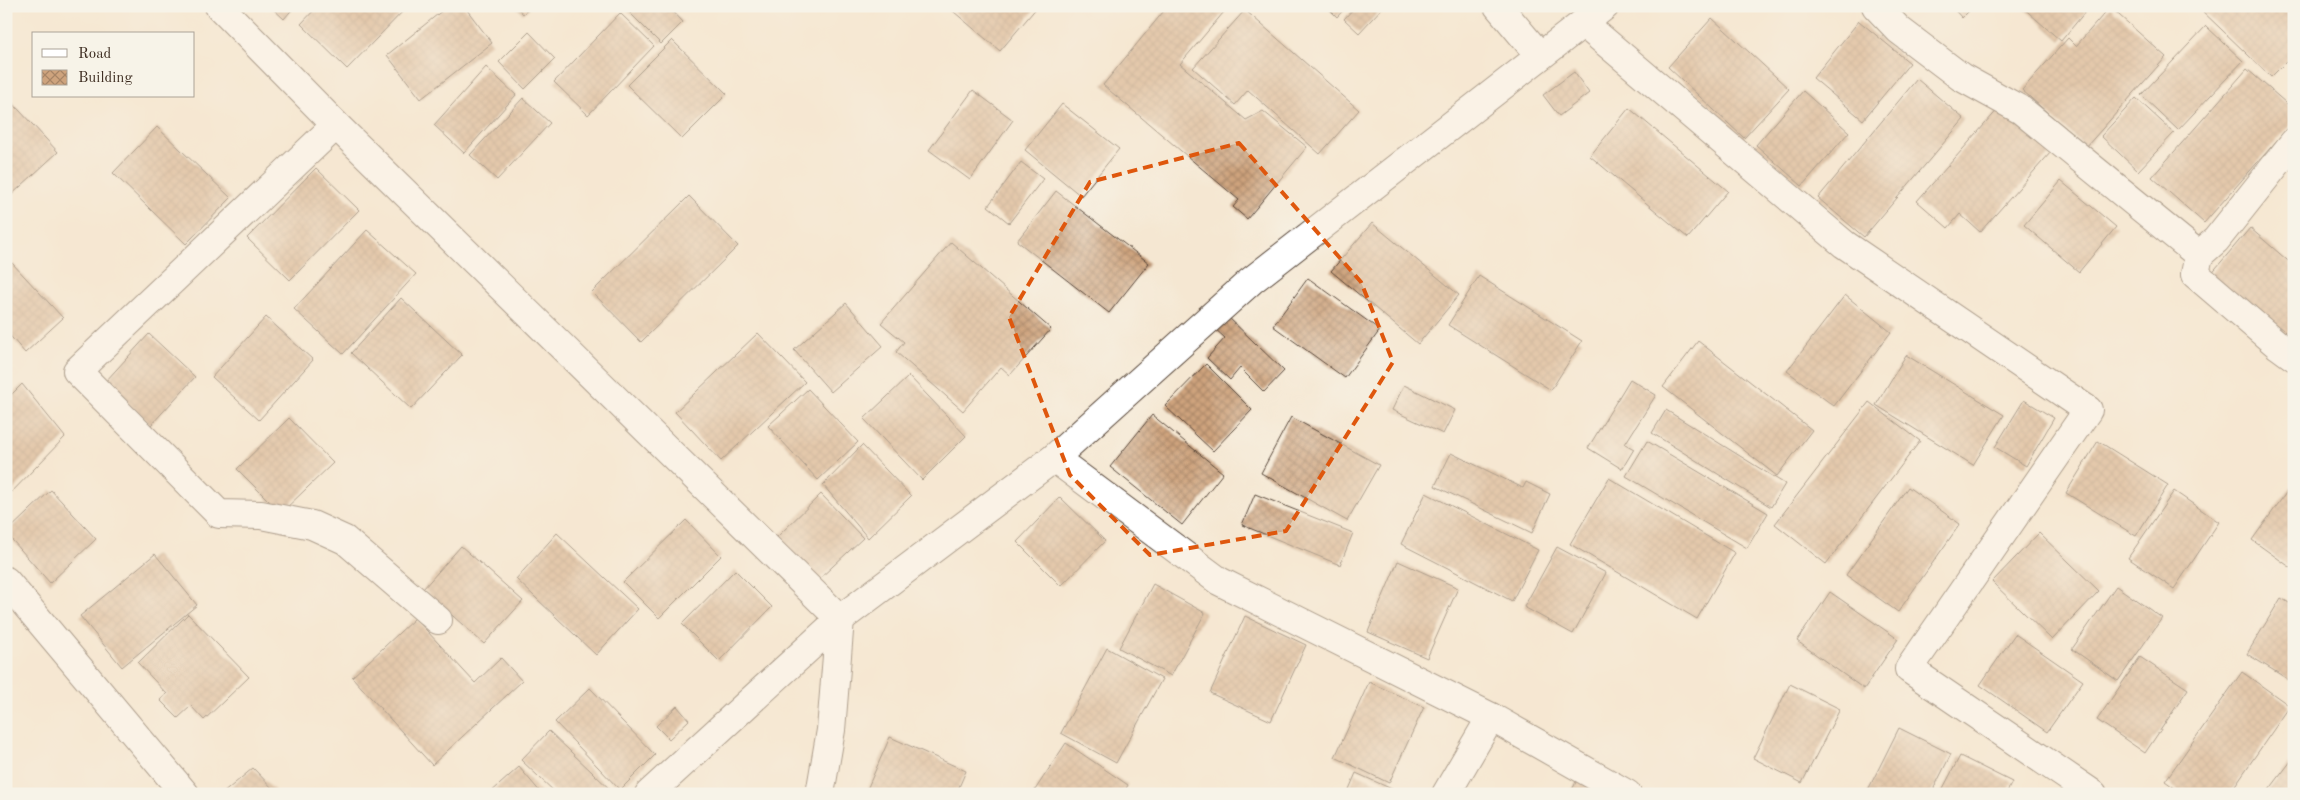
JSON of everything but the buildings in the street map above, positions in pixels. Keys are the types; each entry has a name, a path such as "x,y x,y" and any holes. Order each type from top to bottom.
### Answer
{"street":[{"path":"219,6 336,125 840,619"},
{"path":"1498,6 1540,56"},
{"path":"649,794 840,619 1054,458 1251,281 1605,6"},
{"path":"1876,6 1899,30 1961,77 2021,110 2199,255"},
{"path":"1583,23 1844,244 2088,410 1909,669 2093,794"},
{"path":"336,125 77,371 219,514 262,515 312,525 345,540 438,620"},
{"path":"2294,142 2216,240 2199,255 2195,274 2294,357"},
{"path":"1054,458 1219,581 1491,717 1627,794"},
{"path":"6,581 186,794"},
{"path":"820,794 831,730 840,619"},
{"path":"1446,794 1491,717"}],"highlighted area":[{"path":"1239,143 1361,282 1393,362 1286,531 1150,555 1070,475 1009,317 1090,182"}]}
